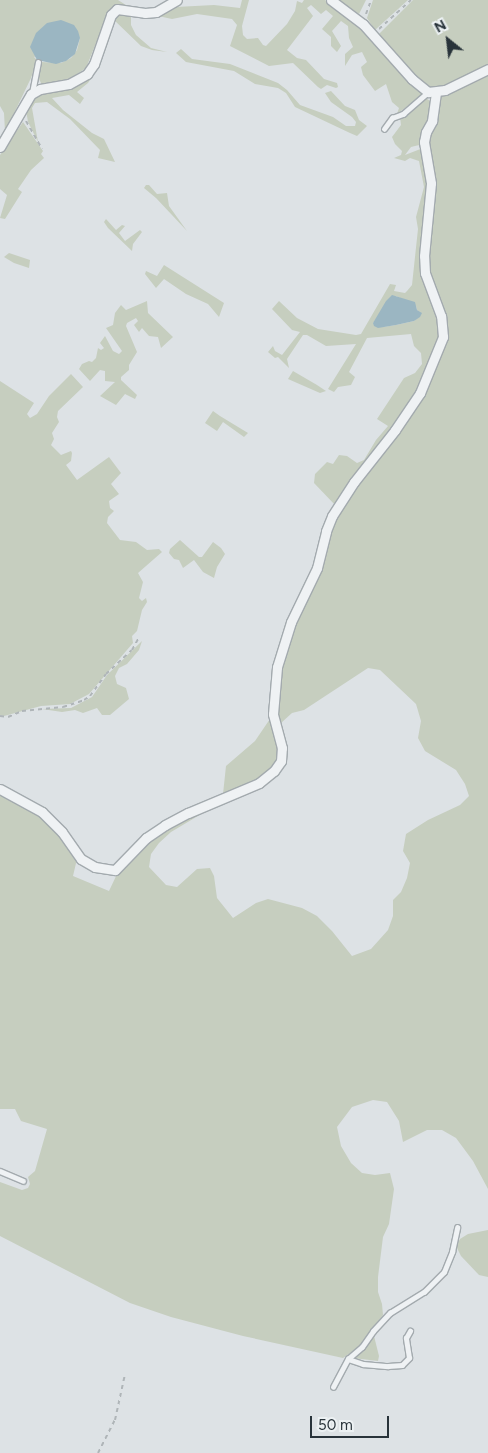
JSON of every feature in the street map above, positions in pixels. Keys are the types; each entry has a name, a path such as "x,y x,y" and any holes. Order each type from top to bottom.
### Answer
{"street":[{"path":"0,147 21,108 32,94 40,89 69,84 87,74 94,64 111,15 117,10 145,13 156,12 177,0"},
{"path":"331,0 374,34 412,79 432,92"},
{"path":"432,92 488,70"},
{"path":"0,789 42,812 62,832 81,859 95,867 115,870 146,838 165,825 188,813 259,783 274,771 281,760 282,748 273,714 277,667 291,622 317,568 326,531 332,516 354,482 390,436 420,393 443,337 441,316 425,273 424,256 431,183 424,142 426,132 432,121 432,92"}],"lane":[{"path":"32,94 38,63"},
{"path":"384,129 392,118 406,112 432,92"},
{"path":"0,1171 23,1182"},
{"path":"333,1387 348,1359 362,1347 390,1312 424,1292 439,1278 448,1266 457,1228"},
{"path":"348,1359 363,1364 402,1365 409,1358 406,1338 410,1331"}],"path":[{"path":"363,24 371,0"},
{"path":"374,34 411,0"},
{"path":"21,108 30,129 42,149"},
{"path":"0,716 8,717 22,711 63,707 84,700 90,696 106,674 132,650 138,639"},
{"path":"98,1453 115,1420 124,1374"}],"green space":[{"path":"0,0 118,0 129,7 119,5 109,11 86,68 71,78 42,85 38,77 41,62 61,63 71,58 77,50 80,38 34,57 37,60 31,78 5,132 4,113 0,106"},
{"path":"242,0 249,0 242,26 243,35 247,39 258,38 266,46 287,24 295,11 297,1 302,3 304,0 325,0 357,22 420,90 422,95 397,114 399,108 392,102 386,84 375,91 363,75 361,67 367,62 362,52 352,55 345,66 345,54 353,47 349,38 348,26 341,21 332,31 341,46 337,52 331,46 331,37 322,29 333,16 326,10 321,14 311,5 307,8 313,16 287,50 297,58 306,60 324,79 337,83 338,87 336,88 327,85 321,89 293,63 269,66 230,46 237,25 232,19 197,14 172,19 158,16 176,7 214,5 240,8"},
{"path":"337,0 366,0 359,14"},
{"path":"373,0 408,0 375,30 367,18"},
{"path":"413,0 488,0 488,67 439,89 433,90 422,84 378,35"},
{"path":"118,15 131,15 131,25 136,35 151,48 167,52 141,46 113,19"},
{"path":"181,49 192,59 230,64 278,83 300,105 333,117 346,126 355,126 356,122 352,117 331,102 325,93 331,91 345,106 355,110 359,120 367,126 357,136 295,107 286,93 278,88 255,84 234,71 186,62 176,53"},
{"path":"488,73 488,1189 473,1161 456,1138 442,1130 427,1130 403,1142 399,1121 387,1102 373,1100 352,1107 337,1127 341,1146 351,1163 362,1173 375,1175 390,1173 394,1189 389,1224 383,1237 378,1277 378,1292 383,1315 359,1347 343,1358 243,1336 171,1317 130,1303 0,1236 0,1182 22,1190 28,1188 30,1184 28,1177 35,1171 47,1129 21,1121 15,1109 0,1109 0,792 40,814 59,832 77,859 73,876 109,891 118,872 148,840 167,827 213,807 171,832 151,854 149,867 166,885 177,887 197,869 210,868 214,876 217,898 233,918 256,903 268,899 302,908 317,916 352,956 371,949 388,930 393,916 393,900 401,892 407,878 410,863 403,851 406,834 428,820 460,805 469,796 465,784 456,770 425,751 418,738 421,721 416,704 380,670 368,668 304,710 292,713 281,723 277,714 279,667 328,532 344,501 397,431 445,338 427,273 432,198 427,143 442,96"},
{"path":"88,79 90,80 88,83 77,92 84,98 80,104 69,95 52,98 63,110 92,133 104,139 115,162 98,158 100,150 70,119 47,102 35,103 32,108 38,142 28,122 26,110 32,98 73,86"},
{"path":"426,98 430,101 431,105 423,144 411,147 405,155 423,148 429,183 422,238 440,337 418,392 336,506 314,483 315,474 327,462 333,464 339,455 347,456 357,463 364,460 376,440 388,426 377,419 404,378 415,373 422,364 421,353 414,346 411,334 367,338 349,372 355,377 351,385 338,387 334,392 328,389 356,344 326,346 307,335 303,335 287,359 289,368 278,357 275,358 268,352 273,346 275,351 282,355 300,332 292,330 272,309 279,301 297,318 318,329 356,335 361,334 390,284 396,285 394,291 405,293 412,285 418,229 416,217 424,187 419,161 410,158 405,161 394,158 401,155 402,151 395,144 392,137 401,125 400,117","holes":["396,296 416,306 417,310 421,313 414,321 383,327 373,323"]},
{"path":"23,122 43,151 41,154 44,158 31,170 18,189 22,192 5,219 0,218 7,195 0,189 0,155"},
{"path":"146,185 149,185 157,194 167,193 169,206 187,231 144,188"},
{"path":"106,219 116,230 122,225 125,226 119,233 125,241 140,230 142,232 133,244 132,251 108,228 104,222"},
{"path":"9,253 30,260 29,268 4,257"},
{"path":"164,265 224,303 219,317 208,304 186,294 164,279 156,288 145,274 146,271 157,276"},
{"path":"147,301 148,313 173,337 161,348 158,337 149,336 142,328 139,332 134,325 138,321 136,318 127,323 126,326 137,352 129,365 129,370 121,377 121,380 137,395 135,399 125,394 116,405 100,396 115,382 105,381 105,371 100,370 90,381 79,369 82,364 89,361 92,362 96,358 98,348 101,350 104,348 100,343 105,336 113,351 119,354 122,351 106,328 113,325 115,313 121,305 126,310"},
{"path":"293,371 326,391 320,393 288,379"},
{"path":"71,374 83,387 58,411 57,417 59,422 52,433 54,439 51,445 61,455 71,451 71,461 66,465 77,480 109,457 121,473 111,484 119,494 109,501 110,508 114,511 108,517 107,523 120,540 136,542 147,550 159,549 162,552 138,573 143,582 139,598 142,601 146,598 147,602 142,610 137,631 132,636 133,643 89,694 70,704 41,706 4,716 0,715 0,381 34,403 27,414 30,418 37,414 49,396"},
{"path":"213,411 248,433 244,437 223,422 217,431 205,423"},
{"path":"180,540 199,557 202,557 213,542 221,548 225,554 217,567 214,578 203,572 194,560 183,568 179,560 174,559 169,553 170,549"},
{"path":"142,641 139,650 127,664 119,668 115,676 117,684 126,688 129,699 110,715 102,715 97,708 83,713 75,710 62,712 42,709 71,708 92,697 107,675"},
{"path":"272,716 280,748 279,760 258,781 223,794 226,766 255,741"},
{"path":"488,1230 488,1277 479,1275 461,1256 456,1246 460,1239 468,1234"},
{"path":"374,1336 379,1356 378,1361 353,1358"}],"water":[{"path":"61,20 74,25 78,31 80,38 75,54 66,61 56,64 37,60 30,47 36,33 47,23"},
{"path":"392,295 415,302 417,310 422,313 420,317 414,321 396,325 378,328 374,326 373,323 386,301"}]}
